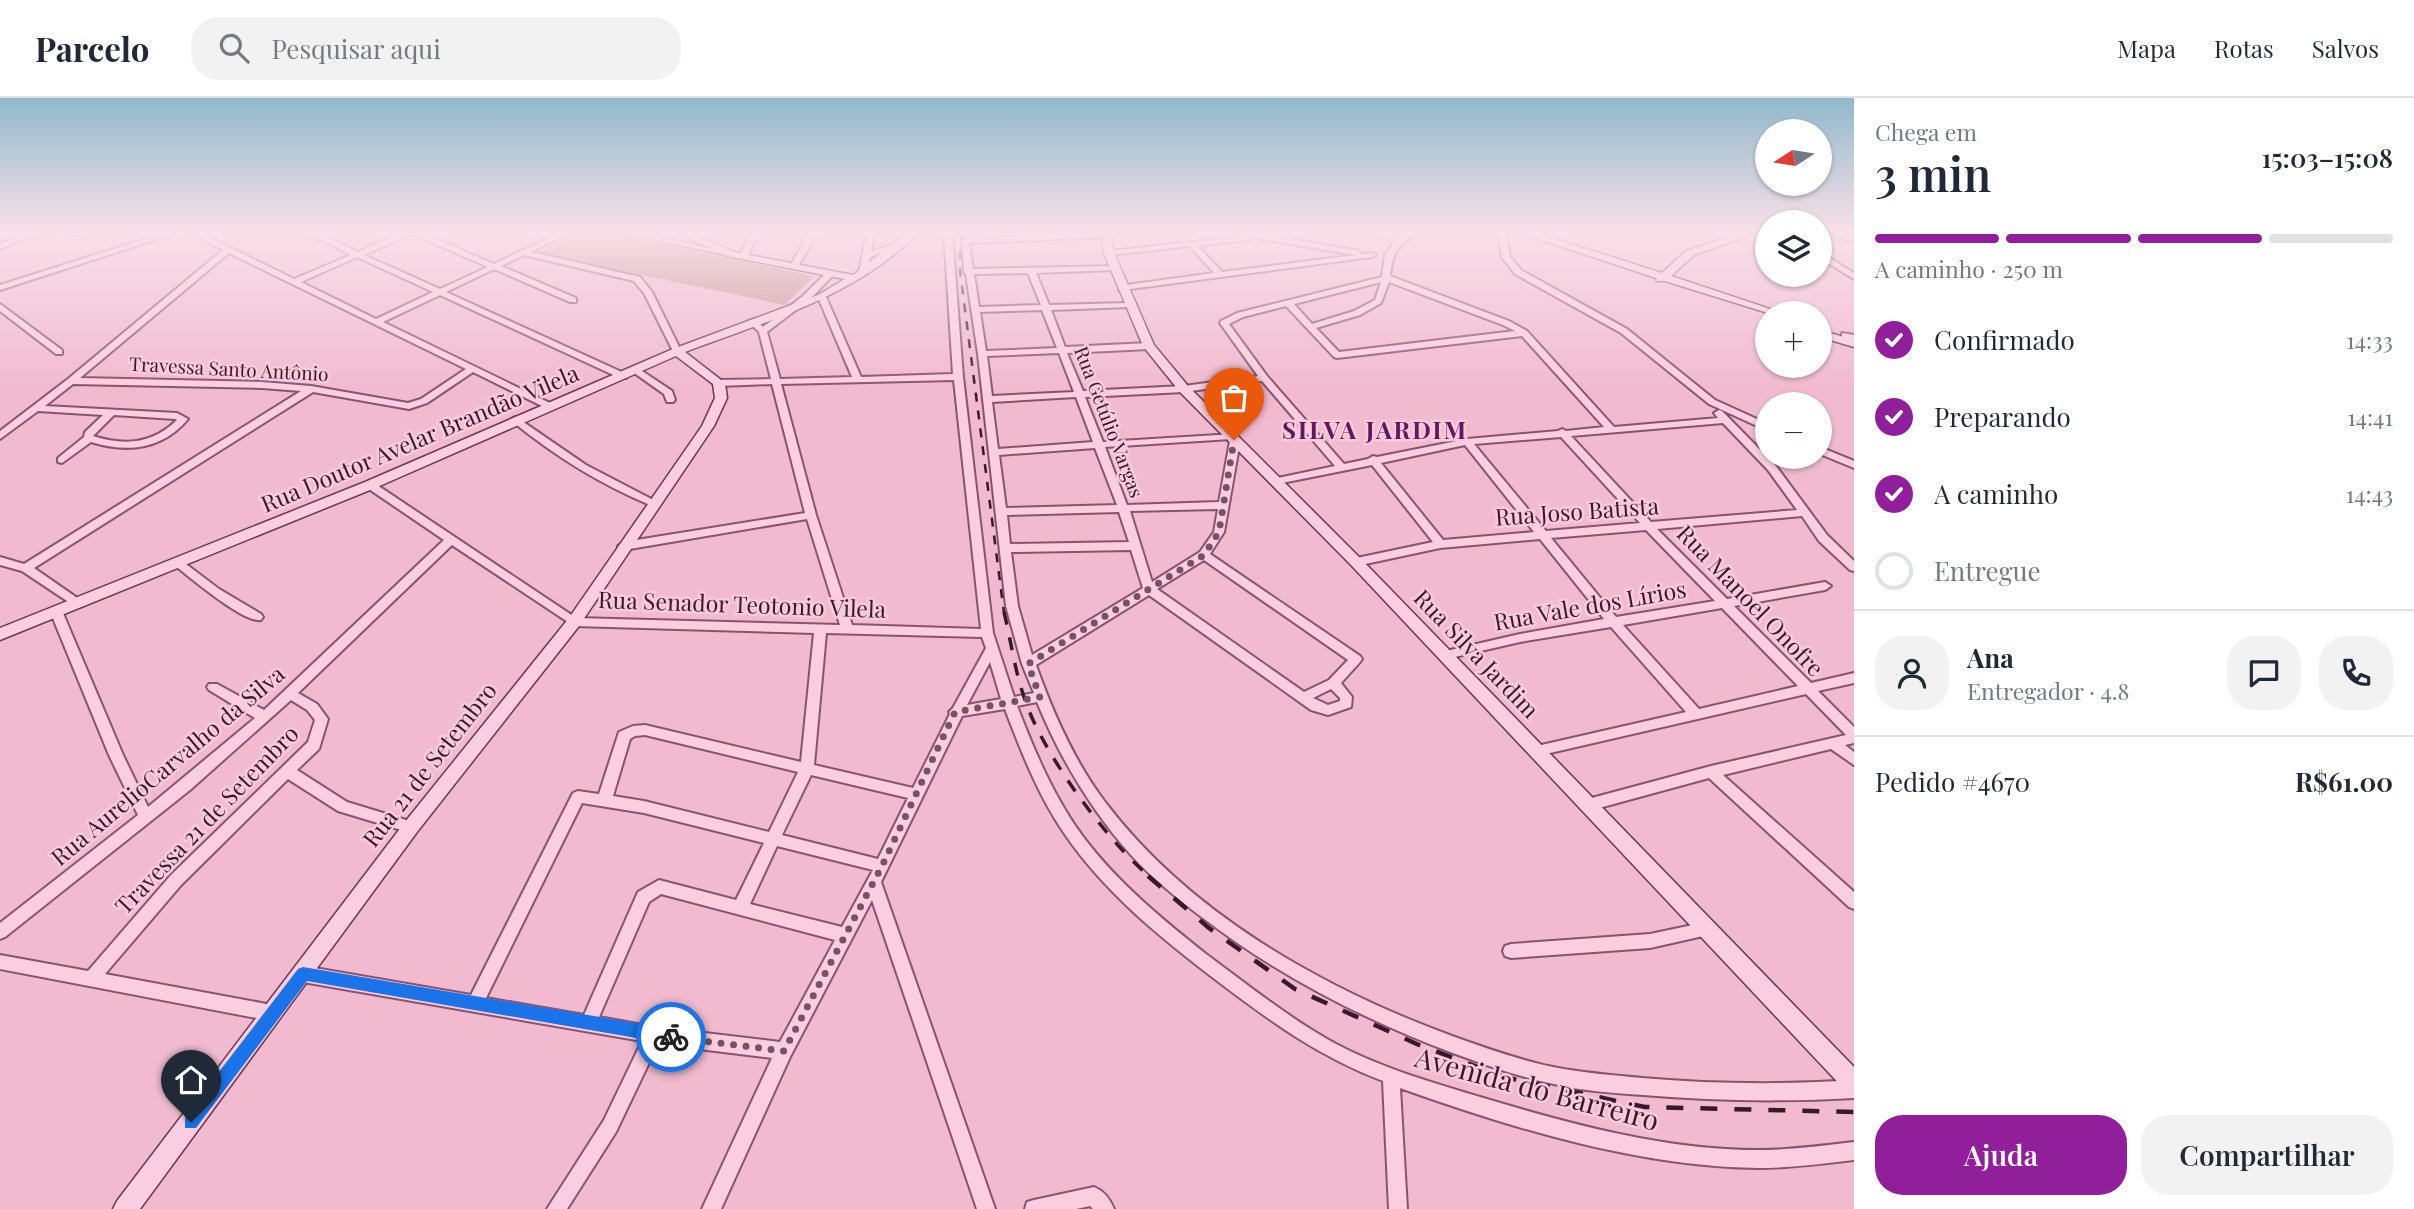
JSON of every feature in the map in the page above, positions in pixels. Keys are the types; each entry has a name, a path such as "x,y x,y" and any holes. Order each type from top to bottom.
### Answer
{"street":[{"path":"0,436 72,381 188,284"},
{"path":"302,284 549,406"},
{"path":"423,284 630,373 669,393 670,400"},
{"path":"378,321 455,284"},
{"path":"536,284 573,300"},
{"path":"641,284 648,292 677,351 719,383 958,377"},
{"path":"764,331 799,304 819,284"},
{"name":"Rua Doutor Avelar Brandão Vilela","path":"0,634 370,485 677,351 822,297 845,284"},
{"name":"Avenida do Barreiro","path":"952,284 958,377 989,641 1035,771 1080,845 1119,886 1187,947 1293,1027 1339,1055 1391,1077 1540,1123 1660,1150 1773,1157 1854,1151"},
{"path":"970,284 982,354 1012,606 1028,664 1068,757 1100,806 1139,853 1206,910 1254,946 1338,997 1476,1052 1543,1073 1697,1092 1785,1094 1854,1089"},
{"name":"Rua Getúlio Vargas","path":"1036,284 1123,507 1149,589"},
{"name":"Rua Silva Jardim","path":"1120,284 1149,345 1184,389 1446,655 1854,1083"},
{"path":"1122,288 1153,284"},
{"path":"1340,466 1264,378 1224,323 1240,315 1365,284"},
{"path":"1311,327 1372,307 1382,295 1385,284"},
{"path":"1402,284 1506,323 1524,333 1610,428"},
{"path":"1539,284 1623,331 1712,402 1755,422"},
{"path":"1679,284 1755,310"},
{"path":"1681,284 1755,306"},
{"path":"822,297 857,379"},
{"path":"1289,304 1332,352 1344,356 1524,333"},
{"path":"975,310 1129,305"},
{"path":"0,307 59,352"},
{"path":"752,321 764,331 811,515 847,629"},
{"path":"1832,332 1849,339"},
{"path":"982,354 1149,345"},
{"name":"Travessa Santo Antônio","path":"72,381 311,388 403,406 424,401 473,368"},
{"path":"987,399 1184,389 1264,378"},
{"name":"Rua 21 de Setembro","path":"125,1209 411,827 574,622 708,426 721,398 719,383"},
{"path":"26,568 311,388"},
{"path":"1712,402 1724,419 1772,468 1803,513 1854,568"},
{"path":"37,408 177,416 183,419 156,442 144,445 89,438 62,460"},
{"path":"89,438 88,434 112,412"},
{"path":"1277,481 1373,458 1467,442 1724,419"},
{"path":"516,421 572,462 617,488 654,503"},
{"name":"Rua Manoel Onofre","path":"1562,432 1649,527 1854,736"},
{"path":"993,453 1233,438 1219,532 1204,555 1028,664"},
{"path":"1467,442 1614,623 1694,712"},
{"path":"1832,455 1854,465"},
{"path":"1373,458 1440,544"},
{"name":"Rua Senador Teotonio Vilela","path":"370,485 574,622 847,629 989,641"},
{"path":"1000,512 1223,505"},
{"name":"Rua Joso Batista","path":"1356,562 1440,544 1803,513"},
{"path":"624,546 811,515"},
{"name":"Rua AurelioCarvalho da Silva","path":"0,932 146,817 265,717 450,541"},
{"path":"1006,548 1135,546"},
{"path":"1204,555 1350,653 1356,662 1333,683 1302,698"},
{"path":"0,561 26,568 77,603"},
{"path":"178,562 215,592 257,617"},
{"name":"Rua Vale dos Lírios","path":"1446,655 1520,638 1825,586"},
{"path":"1149,589 1321,709 1346,704 1346,696 1333,683"},
{"path":"56,611 116,755 146,817"},
{"path":"740,908 807,768 820,629"},
{"path":"711,1209 784,1051 918,795 989,641"},
{"path":"1537,751 1694,712 1854,678"},
{"path":"213,687 265,717"},
{"name":"Travessa 21 de Setembro","path":"90,980 176,880 314,745 323,725 319,713 290,694"},
{"path":"955,712 1040,697"},
{"path":"605,799 619,745 624,736 645,730 918,795"},
{"path":"1588,805 1854,736"},
{"path":"1833,743 1854,760"},
{"path":"289,772 343,807 411,827"},
{"path":"1711,772 1854,902"},
{"path":"476,1002 578,797 605,799 882,866"},
{"path":"874,882 986,1209"},
{"path":"589,1022 643,897 649,890 659,887 845,935"},
{"path":"1511,951 1650,941 1707,929"},
{"path":"0,962 272,1013"},
{"path":"303,974 654,1035 784,1051"},
{"path":"556,1209 610,1126 654,1035"},
{"path":"1391,1077 1398,1209"},
{"path":"1034,1209 1094,1196 1105,1209"}],"shaded area":[{"path":"685,284 806,284 785,305"}],"railway":[{"path":"962,284 1004,613"},
{"path":"1004,612 1022,689 1046,745 1097,820 1151,878"},
{"path":"1148,876 1209,928 1295,989 1419,1045 1504,1077 1645,1107 1854,1112"}],"way so far":[{"path":"671,1037 784,1051 918,795 955,712 1040,697 1028,664 1204,555 1219,532 1234,440"}],"district":[{"name":"SILVA JARDIM","path":"1375,431"}],"route":[{"path":"191,1122 303,974 671,1037"}]}
